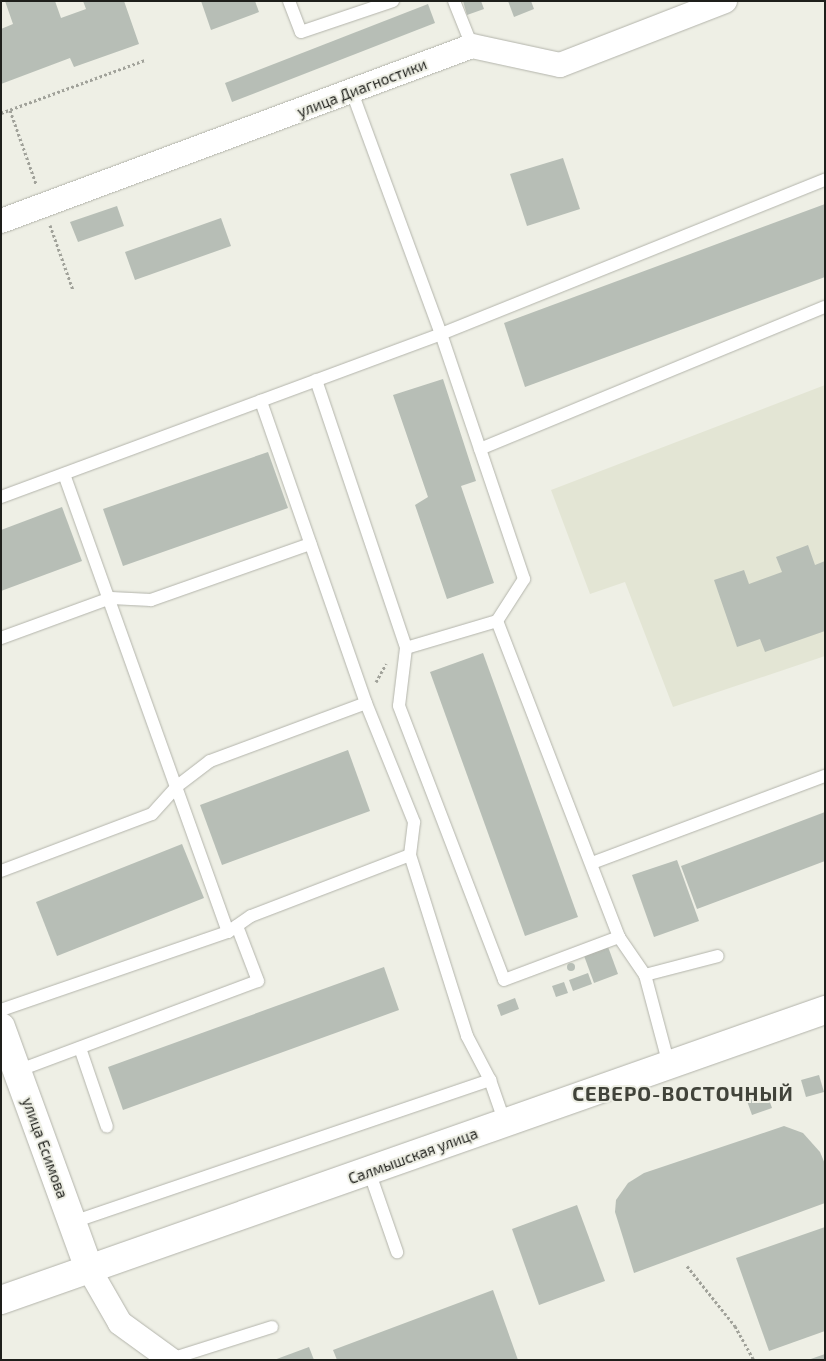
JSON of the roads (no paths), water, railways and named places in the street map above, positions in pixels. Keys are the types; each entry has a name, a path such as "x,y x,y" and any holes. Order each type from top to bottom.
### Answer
{"main road":[{"name":"Салмышская улица","path":"1,1300 370,1172 825,1010"},
{"name":"улица Есимова","path":"1,1027 90,1269"}],"street":[{"path":"472,46 560,65 725,1"},
{"name":"улица Диагностики","path":"1,221 472,46"},
{"path":"90,1269 120,1323 171,1360"}],"lane":[{"path":"289,1 301,32 392,1"},
{"path":"454,1 472,46"},
{"path":"352,92 441,334 524,578 497,621 406,648"},
{"path":"1,497 441,334 825,180"},
{"path":"480,449 825,307"},
{"path":"316,380 406,648 399,706 504,980 620,937"},
{"path":"261,400 366,703 414,822 410,854 467,1036 490,1080 505,1123"},
{"path":"17,1071 258,981 233,929 176,787 111,598 64,474"},
{"path":"1,638 111,598 151,600 310,544"},
{"path":"497,621 620,937 645,975 669,1066"},
{"path":"1,871 152,814 176,787 210,760 366,703"},
{"path":"592,863 825,776"},
{"path":"1,1010 233,929 251,916 410,854"},
{"path":"645,975 718,956"},
{"path":"80,1048 107,1128"},
{"path":"73,1222 490,1080"},
{"path":"370,1172 397,1252"},
{"path":"171,1360 272,1327"}],"district":[{"name":"СЕВЕРО-ВОСТОЧНЫЙ","path":"683,1093"}]}
